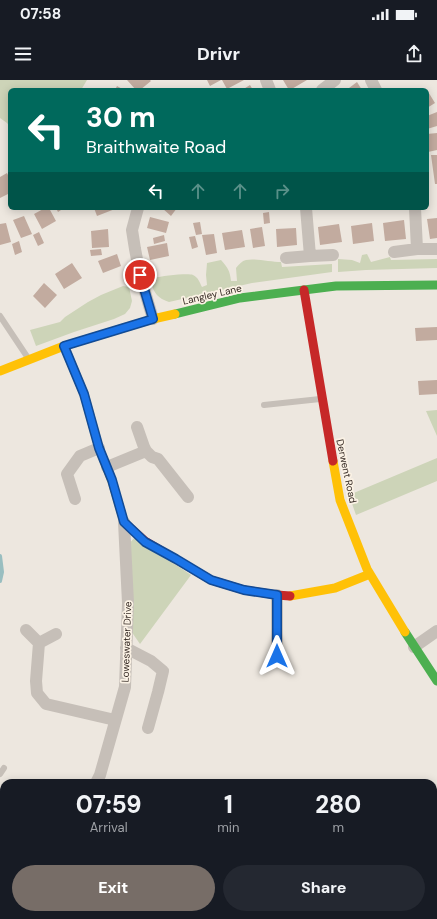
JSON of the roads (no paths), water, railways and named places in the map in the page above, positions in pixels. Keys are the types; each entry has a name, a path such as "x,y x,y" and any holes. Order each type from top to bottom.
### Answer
{"street":[{"path":"324,88 334,80"},
{"path":"137,210 132,230 140,275 153,319"},
{"path":"306,210 310,256"},
{"path":"415,210 417,249"},
{"path":"394,252 417,249 437,249"},
{"path":"286,258 333,255"},
{"name":"Langley Lane","path":"0,371 64,346 153,319 240,298 336,286 437,285"},
{"name":"Derwent Road","path":"304,290 340,500 367,569 414,647 437,681"},
{"path":"64,346 84,394 99,448 112,480 124,522 145,542 211,580 244,590 277,595 291,596 336,588 370,574"},
{"path":"137,427 146,451 152,457 158,459 188,496"},
{"path":"75,499 67,474 80,456 99,448"},
{"path":"107,467 146,451"},
{"name":"Loweswater Drive","path":"98,779 125,687 128,603 124,522"},
{"path":"277,595 277,656"},
{"path":"26,630 39,643 36,681 37,693 46,704 115,720"},
{"path":"414,647 437,631"},
{"path":"39,643 56,634"},
{"path":"126,648 151,661 163,671 148,728"}],"lane":[{"path":"0,316 29,360"},
{"path":"264,405 322,399"}],"waterway":[{"path":"0,556 2,572 0,581"}]}
